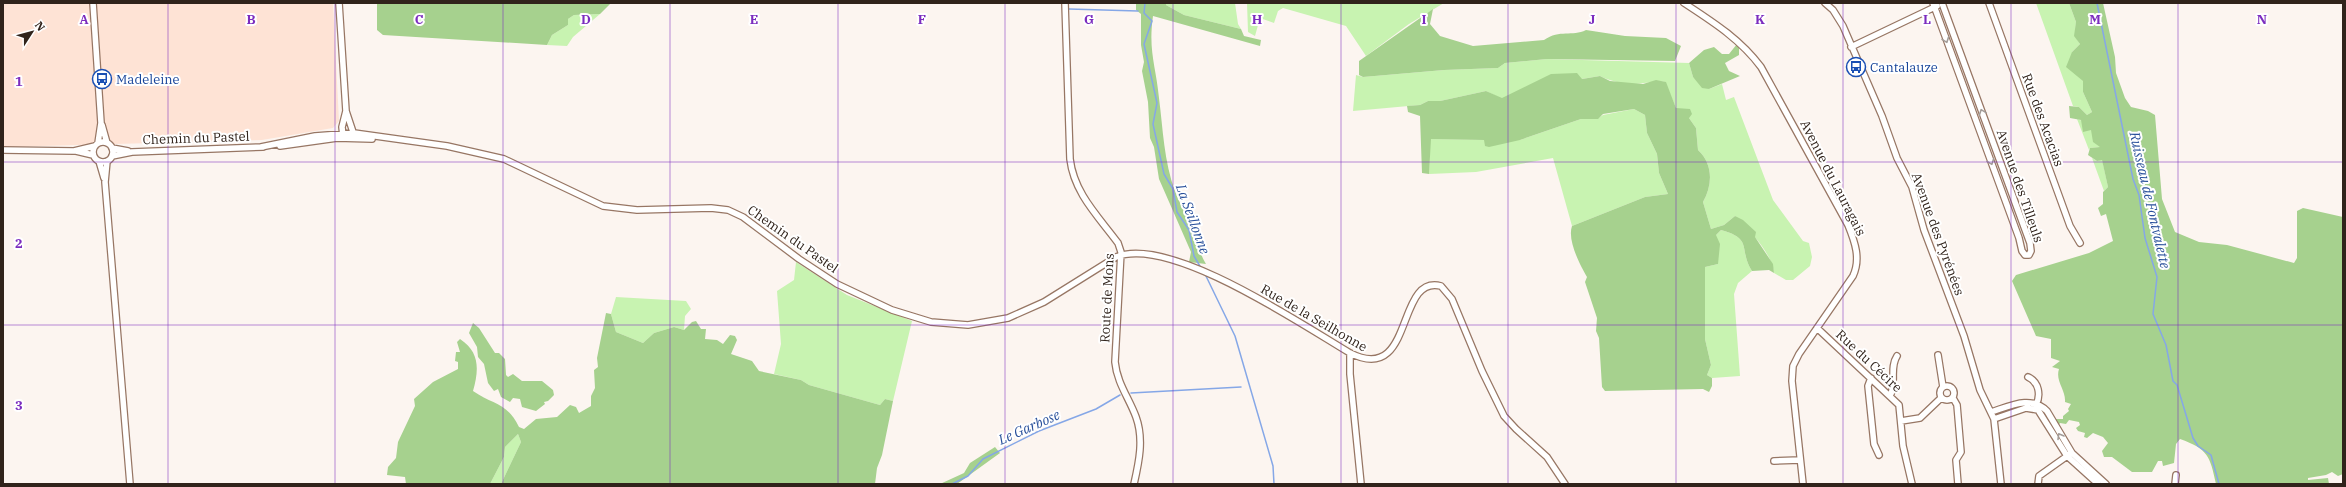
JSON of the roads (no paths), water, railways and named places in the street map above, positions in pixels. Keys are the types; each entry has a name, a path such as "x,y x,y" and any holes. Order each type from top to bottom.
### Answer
{"street":[{"path":"93,3 101,123 107,143 112,148 112,156 108,161 105,182"},
{"path":"339,3 346,111 343,135"},
{"name":"Route de Mons","path":"1066,3 1070,159 1073,175 1080,193 1120,248 1121,255 1115,362 1117,376 1136,416 1140,433 1140,450 1134,484"},
{"name":"Avenue du Lauragais","path":"1684,3 1732,36 1761,67 1852,234 1857,257 1855,271 1799,354 1792,371 1803,484"},
{"name":"Avenue des Pyrénées","path":"1825,3 1838,17 1882,116 1897,158 1912,187 1924,230 1964,336 1980,390 1992,412 2001,484"},
{"path":"1852,47 1934,5 1942,3"},
{"name":"Avenue des Tilleuls","path":"1934,5 2019,238 2022,251 2025,255 2029,255 2031,251 2030,243 1942,3"},
{"name":"Rue des Acacias","path":"1989,3 2070,226 2080,243"},
{"path":"346,111 354,136"},
{"path":"93,155 97,145 101,123"},
{"name":"Chemin du Pastel","path":"112,156 132,152 261,147 343,135 393,139 447,146 504,159 532,171 595,204 608,207 637,210 711,208 735,212 837,284 887,308 931,322 968,324 1008,318 1044,302 1121,255"},
{"path":"3,150 74,150 107,143"},
{"name":"Chemin du Pastel","path":"112,148 132,152"},
{"path":"74,150 93,155 99,161 105,182 130,484"},
{"path":"99,161 108,161"},
{"name":"Rue de la Seilhonne","path":"1121,255 1143,252 1217,276 1350,353 1367,360 1384,357 1392,347 1419,294 1431,285 1441,286 1452,299 1482,371 1504,416 1547,457 1566,484"},
{"name":"Rue du Cécire","path":"1817,328 1898,405 1903,446 1912,484"},
{"path":"1350,353 1350,374 1361,484"},
{"path":"1938,355 1943,387 1940,392 1941,398"},
{"path":"1890,396 1894,385 1894,363 1898,356"},
{"path":"2028,377 2035,382 2039,393 2036,406"},
{"path":"1871,378 1868,386 1874,444 1879,455"},
{"path":"1941,398 1947,401 1952,398 1954,392 1951,387 1943,387"},
{"path":"1901,421 1920,418 1941,398"},
{"path":"1952,398 1957,405 1961,452 1956,460 1958,484"},
{"path":"1992,412 2024,402 2047,411 2069,454 2098,484"},
{"path":"1994,419 2036,406"},
{"path":"2038,484 2039,476 2069,454"},
{"path":"2069,454 2106,484"},
{"path":"1774,461 1800,460"},
{"path":"2176,476 2176,484"}],"waterway":[{"name":"La Seillonne","path":"1145,3 1144,13 1152,21 1144,44 1157,103 1153,124 1164,174 1173,189 1177,212 1189,230 1194,256 1201,268"},
{"name":"Ruisseau de Fontvalette","path":"2097,3 2133,179 2139,195 2145,238 2157,277 2153,314 2166,345 2173,381 2177,385 2193,438 2198,446 2211,455 2219,484"},
{"path":"1069,9 1138,11"},
{"name":"La Seillonne","path":"1205,274 1235,336 1273,466 1274,484"},
{"name":"Le Garbose","path":"1131,393 1241,387"},
{"name":"Le Garbose","path":"952,484 968,476 983,459 1039,431 1096,409 1120,395"}],"place":[{"name":"Cantalauze","path":"1856,67"},
{"name":"Madeleine","path":"102,79"}]}
